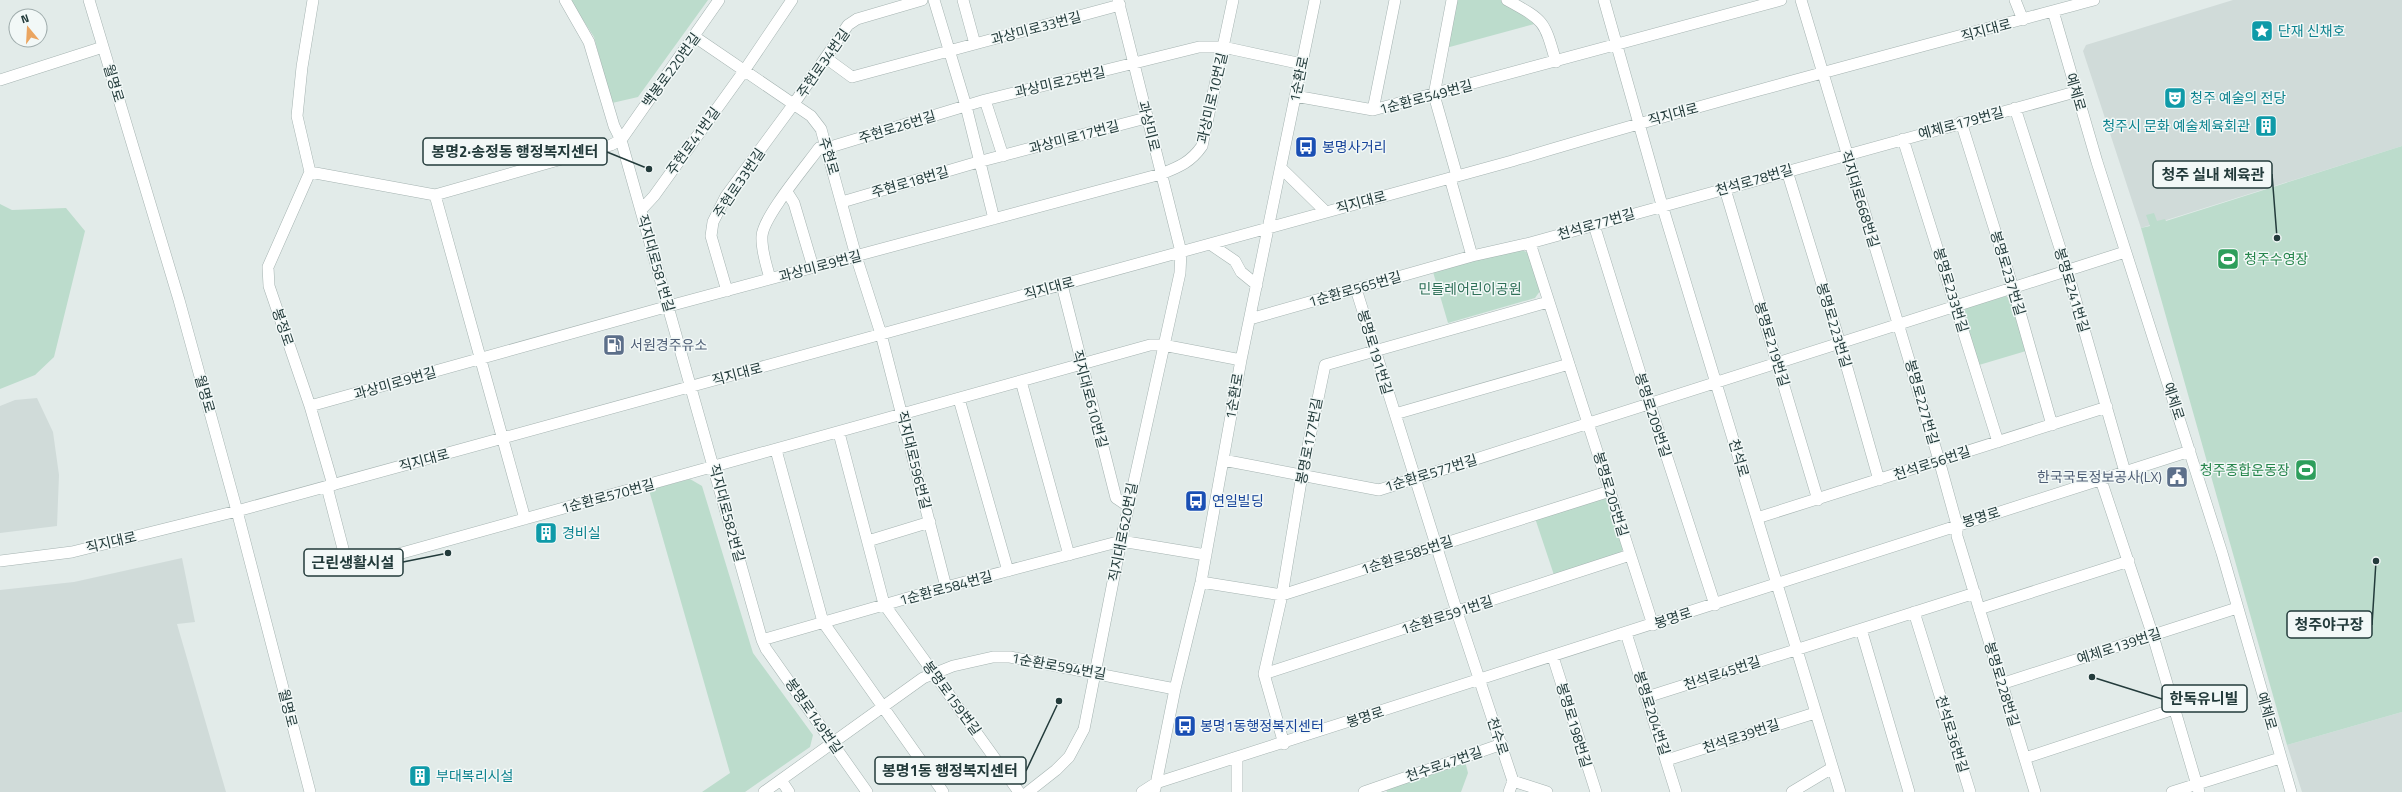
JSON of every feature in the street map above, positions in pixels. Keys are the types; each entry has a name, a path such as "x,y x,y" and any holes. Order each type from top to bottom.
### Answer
{"street":[{"name":"월명로","path":"89,0 178,300 237,511 310,792"},
{"path":"313,0 302,67 297,116 310,172 435,195 611,146 621,140"},
{"name":"직지대로581번길","path":"565,0 589,42 614,126 621,140 692,387"},
{"name":"백봉로220번길","path":"621,140 720,0"},
{"name":"주현로41번길","path":"641,210 654,196 744,72 792,0"},
{"name":"주현로34번길","path":"793,106 848,26 857,19 922,0"},
{"path":"934,0 966,106 978,162 994,219"},
{"path":"963,0 975,44"},
{"name":"과상미로10번길","path":"1161,174 1181,167 1194,158 1202,146 1233,0"},
{"name":"1순환로","path":"1155,788 1174,689 1201,582 1241,360 1315,0"},
{"path":"1373,110 1395,0"},
{"path":"1452,0 1434,95 1472,256"},
{"path":"1507,0 1536,16 1543,23 1556,62"},
{"name":"천석로","path":"1604,0 1662,205 1717,382 1815,713 1840,792"},
{"name":"1순환로549번길","path":"1295,96 1373,110 1434,95 1781,0"},
{"name":"직지대로668번길","path":"1802,0 1846,155 1899,325"},
{"path":"2015,0 2023,20"},
{"name":"직지대로","path":"0,561 72,552 237,511 1454,177 1639,123 2094,0"},
{"name":"과상미로33번길","path":"948,50 975,44 1119,3"},
{"name":"과상미로","path":"1119,3 1135,64 1146,118 1181,252"},
{"name":"예체로","path":"2053,11 2075,92 2190,451 2291,792"},
{"name":"주현로","path":"694,37 793,106 811,116 821,129 828,148 856,256 881,334"},
{"path":"0,80 103,47"},
{"name":"과상미로25번길","path":"966,106 1199,47 1223,47 1302,64"},
{"path":"826,58 852,77 948,50"},
{"name":"예체로179번길","path":"1846,155 1961,122 2075,92"},
{"path":"985,100 1003,156"},
{"name":"주현로33번길","path":"727,290 711,236 713,222 726,196 793,106"},
{"name":"주현로26번길","path":"787,192 819,148 828,148 966,106"},
{"name":"봉명로241번길","path":"2015,108 2067,270 2125,472"},
{"name":"과상미로17번길","path":"978,162 1146,118"},
{"name":"봉명로237번길","path":"1961,122 2013,288 2052,425"},
{"name":"봉명로233번길","path":"1903,139 1998,442"},
{"name":"천석로78번길","path":"1662,205 1846,155"},
{"name":"주현로18번길","path":"842,202 978,162"},
{"path":"1280,168 1326,212"},
{"name":"봉명로223번길","path":"1787,171 1840,343 1879,480"},
{"name":"봉정로","path":"310,172 268,267 269,286 310,406 330,486 348,568"},
{"name":"과상미로9번길","path":"310,406 727,290 1161,174"},
{"name":"봉명로219번길","path":"1725,189 1779,363 1818,500"},
{"path":"770,279 763,252 762,236 767,221 787,192 794,203 813,268"},
{"path":"435,195 480,359 504,438 525,519"},
{"name":"천석로77번길","path":"1530,243 1662,205"},
{"name":"봉명로209번길","path":"1594,225 1650,405 1715,605"},
{"name":"1순환로565번길","path":"1250,319 1472,256 1530,243"},
{"name":"봉명로205번길","path":"1530,243 1548,302 1590,424 1653,625"},
{"path":"1210,244 1235,261 1241,272 1257,285"},
{"name":"직지대로620번길","path":"1028,792 1069,758 1078,744 1084,729 1128,506 1180,273 1181,252"},
{"name":"1순환로577번길","path":"1223,460 1379,490 1650,405 1717,382 2125,252"},
{"name":"직지대로610번길","path":"1062,284 1116,498 1128,506"},
{"name":"봉명로191번길","path":"1356,290 1479,680"},
{"name":"봉명로177번길","path":"1284,744 1264,674 1282,595 1302,475 1325,365 1548,302"},
{"name":"봉명로227번길","path":"1899,325 1957,525"},
{"name":"직지대로596번길","path":"881,334 946,587"},
{"name":"1순환로570번길","path":"348,568 1150,345 1163,345 1241,360"},
{"name":"봉명로191번길","path":"1394,414 1569,364"},
{"path":"1021,382 1069,555"},
{"name":"직지대로582번길","path":"692,387 762,640"},
{"name":"1순환로584번길","path":"960,399 1008,571"},
{"name":"천석로56번길","path":"1757,518 1818,500 2107,407"},
{"path":"839,432 868,541 930,522"},
{"path":"776,450 823,622 943,792"},
{"name":"봉명로","path":"1142,792 1237,759 1479,680 2190,451"},
{"path":"2101,480 2153,636 2198,788"},
{"name":"1순환로585번길","path":"1201,582 1282,595 1610,491"},
{"name":"봉명로228번길","path":"1957,525 1957,536 2035,792"},
{"name":"1순환로584번길","path":"868,541 884,604"},
{"name":"1순환로584번길","path":"762,640 946,587 1121,542 1206,556"},
{"name":"1순환로591번길","path":"1264,674 1630,555"},
{"path":"1979,609 2129,561"},
{"name":"천석로45번길","path":"1648,697 1975,593"},
{"name":"봉명로159번길","path":"884,604 1019,792"},
{"name":"예체로139번길","path":"2001,684 2237,608"},
{"name":"천석로36번길","path":"1914,612 1970,792"},
{"path":"1860,629 1909,792"},
{"name":"봉명로204번길","path":"1626,633 1648,697 1676,792"},
{"name":"봉명로149번길","path":"762,640 766,649 867,792"},
{"name":"1순환로594번길","path":"764,792 922,678 953,666 993,657 1010,656 1096,672 1174,689"},
{"name":"봉명로198번길","path":"1553,657 1596,792"},
{"name":"천수로","path":"1479,680 1502,744 1513,781"},
{"path":"2024,758 2174,709"},
{"name":"천석로39번길","path":"1667,760 1815,713"},
{"name":"천수로47번길","path":"1364,792 1502,744"},
{"path":"2172,792 2198,788 2280,758"},
{"path":"1237,759 1237,792"},
{"path":"1792,792 1832,768"},
{"path":"780,780 789,792"},
{"path":"1509,792 1513,781 1547,792"}],"shaded area":[{"path":"2233,0 2402,0 2402,146 2141,228 2083,51 2086,45"},
{"path":"37,398 53,432 59,475 57,526 0,533 0,406 15,400"},
{"path":"182,558 195,622 177,624 226,792 0,792 0,590 74,582"},
{"path":"2402,712 2402,792 2302,792 2287,745"}],"green space":[{"path":"570,0 708,0 638,97 612,103 594,37"},
{"path":"1455,0 1501,0 1538,23 1446,48"},
{"name":"청주종합운동장","path":"2402,146 2402,712 2287,745 2141,228 2150,226 2146,215 2154,213 2157,221 2165,219 2166,221"},
{"path":"0,204 12,210 66,208 85,231 54,357 35,375 0,389"},
{"name":"민들레어린이공원","path":"1519,249 1529,253 1540,291 1535,298 1448,323 1433,272"},
{"path":"2006,296 2011,299 2026,351 1979,365 1962,315 1966,308"},
{"path":"690,479 702,486 753,653 813,735 810,747 745,792 702,792 730,773 649,490"},
{"path":"1601,497 1609,500 1625,546 1619,555 1554,575 1535,518"},
{"path":"1465,761 1468,773 1461,792 1387,792 1386,789"}],"place":[{"name":"단재 신채호","path":"2262,31"},
{"name":"청주 예술의 전당","path":"2175,98"},
{"name":"청주시 문화 예술체육회관","path":"2266,126"},
{"name":"봉명사거리","path":"1306,147"},
{"name":"봉명2·송정동 행정복지센터","path":"649,169"},
{"name":"청주 실내 체육관","path":"2277,238"},
{"name":"청주수영장","path":"2228,259"},
{"name":"서원경주유소","path":"614,345"},
{"name":"청주종합운동장","path":"2306,470"},
{"name":"한국국토정보공사(LX)","path":"2177,477"},
{"name":"연일빌딩","path":"1196,501"},
{"name":"경비실","path":"546,533"},
{"name":"근린생활시설","path":"448,553"},
{"name":"청주야구장","path":"2376,561"},
{"name":"한독유니빌","path":"2092,677"},
{"name":"봉명1동 행정복지센터","path":"1059,701"},
{"name":"봉명1동행정복지센터","path":"1185,726"},
{"name":"부대복리시설","path":"420,776"}]}
